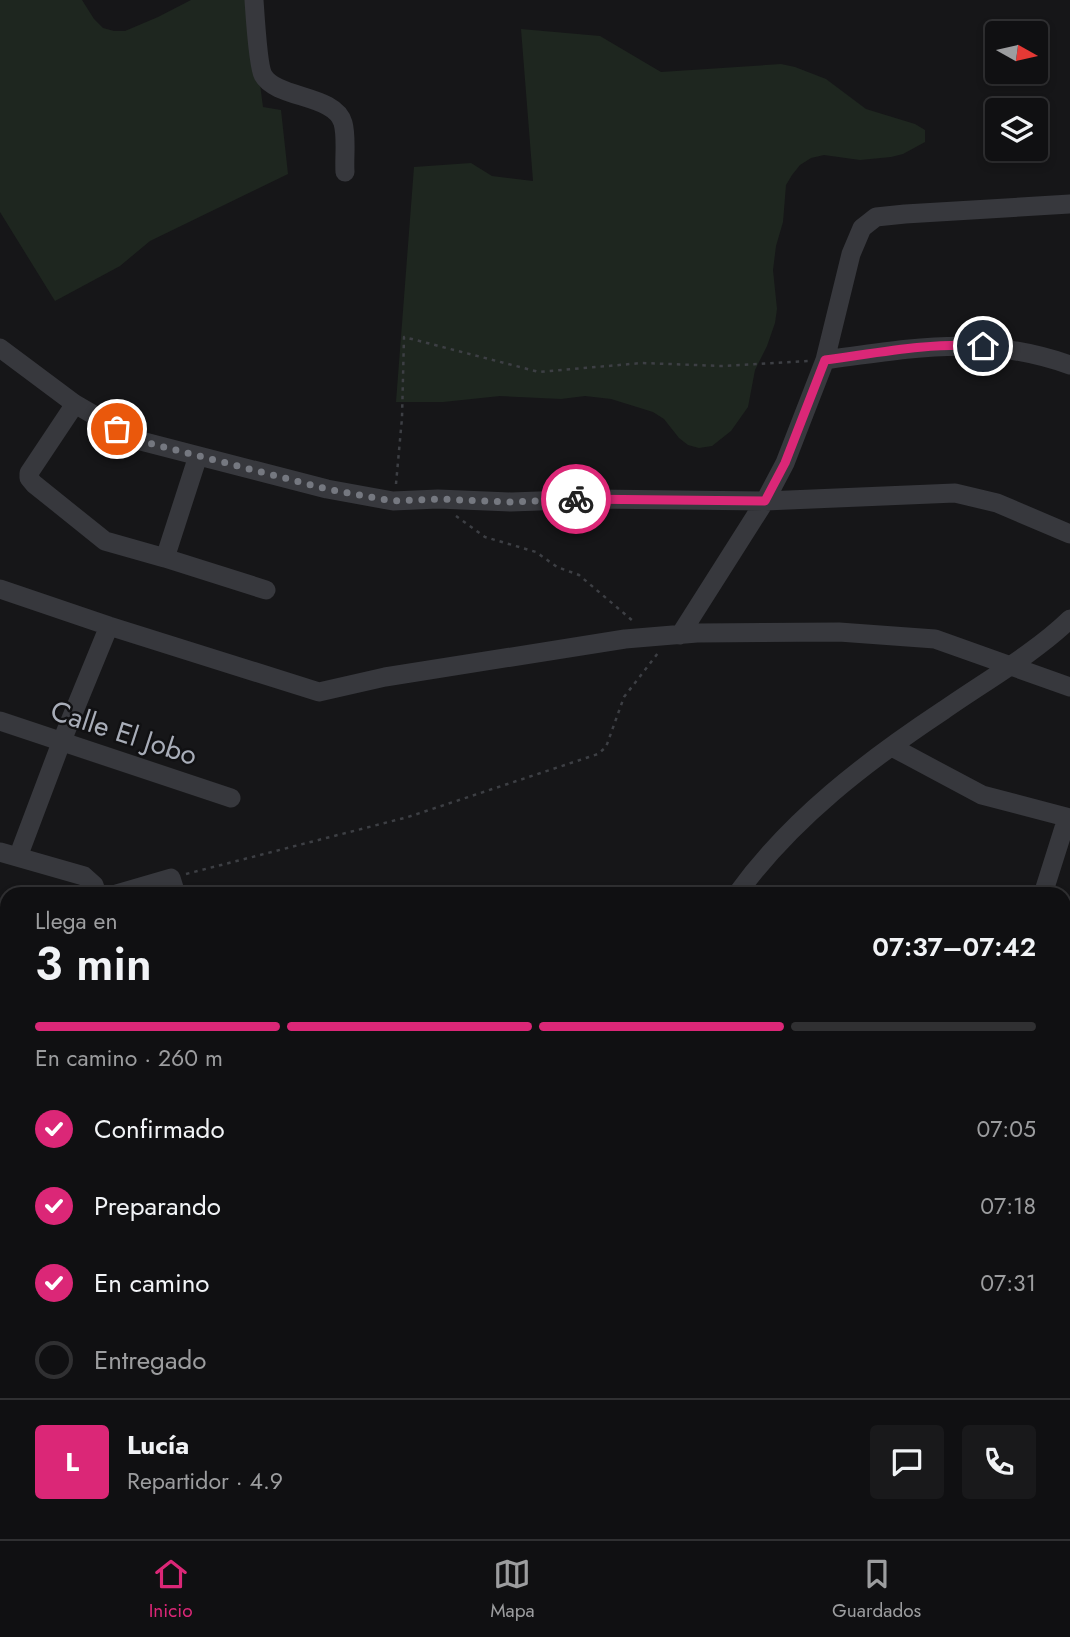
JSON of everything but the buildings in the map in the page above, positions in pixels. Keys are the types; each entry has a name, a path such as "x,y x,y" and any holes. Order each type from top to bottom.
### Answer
{"street":[{"path":"254,0 262,74 273,87 288,90 331,108 343,121 345,172"},
{"path":"676,636 765,501 785,463 825,360 851,254 862,228 876,217 1070,204"},
{"path":"825,360 963,344 1003,347 1041,355 1070,365"},
{"path":"0,348 75,404 137,440 327,489 393,501 765,501 955,493 997,503 1070,534"},
{"path":"75,404 31,469 29,478 105,541 266,590"},
{"path":"165,558 198,456"},
{"path":"0,589 319,692 385,677 625,639 839,632 935,639 1070,687"},
{"path":"742,887 798,822 892,747 1070,619"},
{"path":"95,887 84,876 6,857 61,743 108,626"},
{"name":"Calle El Jobo","path":"0,721 231,798"},
{"path":"892,747 982,795 1069,818 1045,887"}],"path":[{"path":"393,501 401,429 404,337 539,372 642,363 722,366 825,360"},
{"path":"438,499 459,520 485,537 536,552 557,568 579,575 625,617 636,623"},
{"path":"174,886 408,817 598,754 607,747 624,697 676,636"}],"shaded area":[{"path":"0,0 82,0 103,28 125,31 191,0 249,0 263,107 281,110 288,174 150,241 120,266 55,301 0,212"},
{"path":"521,29 600,36 661,72 781,64 795,67 826,79 866,109 915,124 925,130 925,142 903,154 860,160 824,155 811,158 800,165 792,175 786,185 783,222 773,270 777,309 775,323 755,370 748,407 731,431 712,446 699,448 688,445 664,419 653,412 611,399 585,396 561,399 500,396 443,402 396,402 414,167 471,163 492,176 533,181"}],"way so far":[{"path":"117,429 137,440 327,489 393,501 438,499 511,502 576,499"}],"route":[{"path":"576,499 765,501 785,463 825,360 922,347 963,344 983,346"}]}
